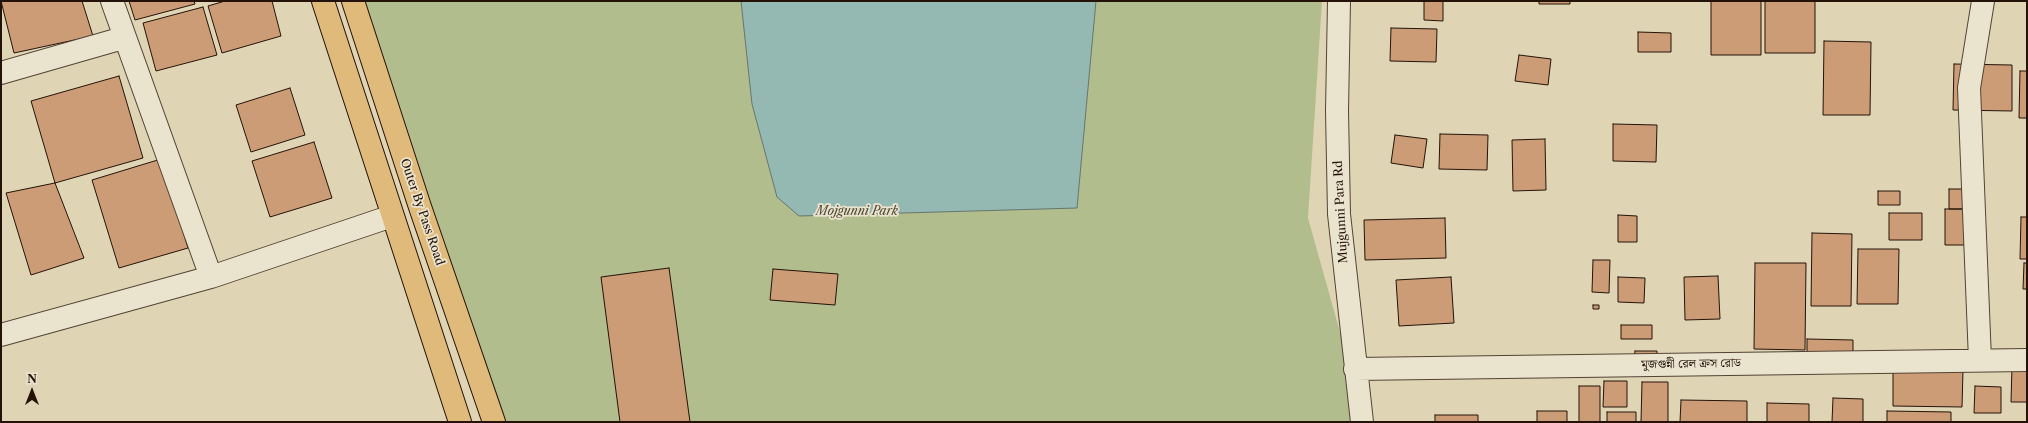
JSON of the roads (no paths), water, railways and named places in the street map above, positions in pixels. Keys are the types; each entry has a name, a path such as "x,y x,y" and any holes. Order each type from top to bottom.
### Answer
{"main road":[{"path":"323,1 460,422"},
{"name":"Outer By Pass Road","path":"353,1 420,207 494,422"}],"street":[{"path":"112,1 210,277"},
{"name":"Mujgunni Para Rd","path":"1339,1 1337,111 1339,214 1362,422"},
{"path":"1980,360 1969,88 1983,1"},
{"path":"1,73 124,38"},
{"path":"1,334 210,277 392,216"},
{"name":"মুজগুন্নী রেল ক্রস রোড","path":"1355,369 2027,360"}],"water":[{"path":"741,1 1096,1 1077,208 799,216 777,197 752,104"}],"park label":[{"name":"Mojgunni Park","path":"857,212"}]}
